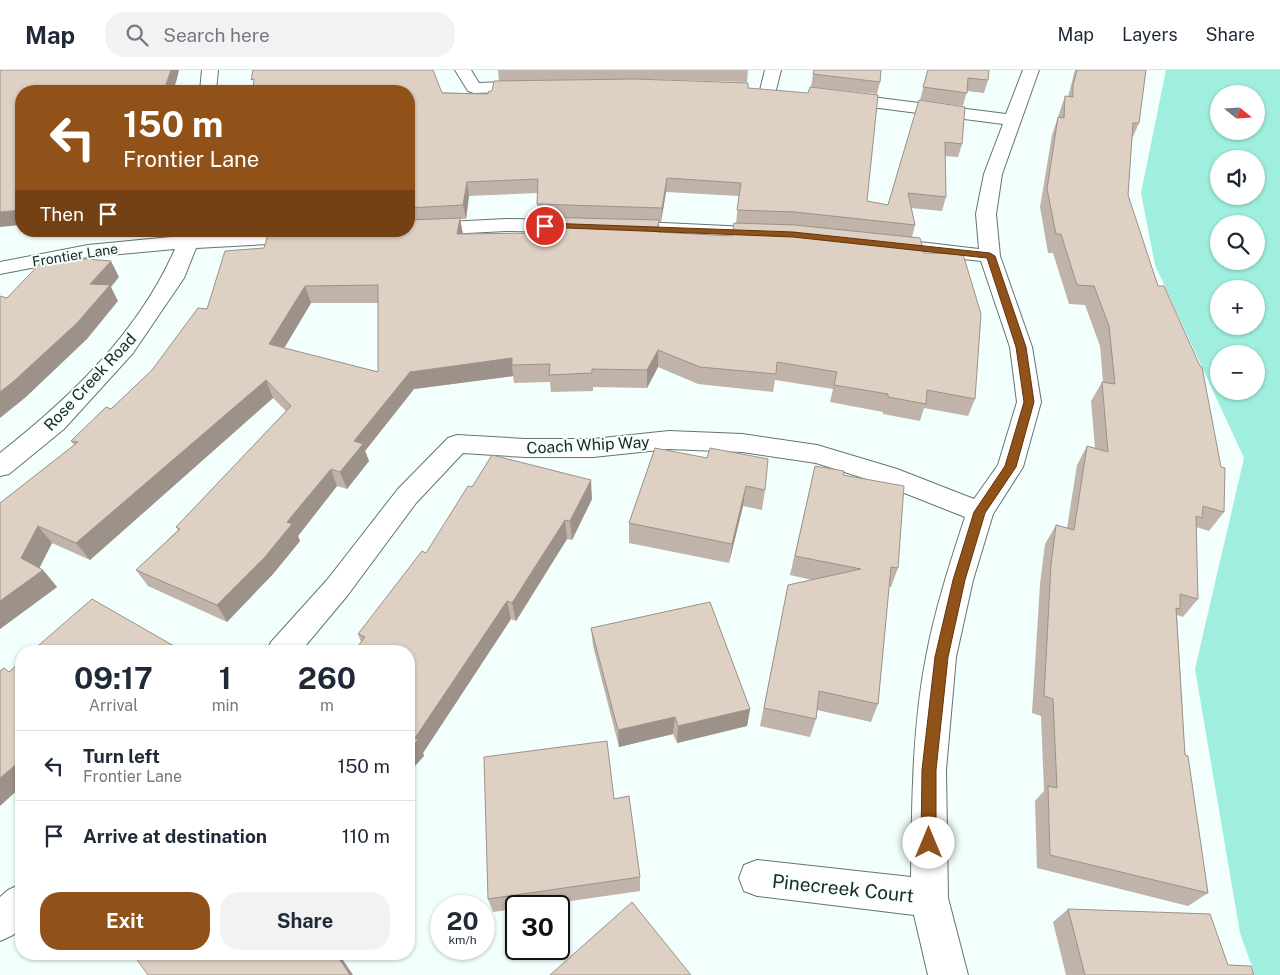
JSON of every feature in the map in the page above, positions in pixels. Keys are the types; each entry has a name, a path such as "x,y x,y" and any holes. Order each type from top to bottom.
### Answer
{"street":[{"path":"209,85 210,70"},
{"path":"463,70 474,88 549,86"},
{"path":"768,90 773,70"},
{"path":"948,975 929,898 929,770 941,657 959,580 980,512 1010,467 1029,402 1021,347 990,256 986,214 993,174 1031,70"},
{"path":"750,89 786,92"},
{"path":"824,96 1012,120"},
{"path":"415,230 506,225 597,226 793,234"},
{"name":"Frontier Lane","path":"0,268 88,251 192,237"},
{"name":"Rose Creek Road","path":"0,467 55,423 125,348 173,278 192,237"},
{"path":"862,242 990,256"},
{"name":"Coach Whip Way","path":"287,645 336,588 407,496 457,444 535,448 593,448 669,440 742,443 817,454 888,476 980,512"},
{"name":"Pinecreek Court","path":"757,878 929,898"},
{"path":"0,922 15,908"}],"green space":[{"path":"1166,70 1280,70 1280,975 1255,975 1240,933 1195,669 1244,458 1217,400 1265,400 1265,345 1210,345 1210,384 1155,265 1141,193"}],"building":[{"path":"1,70 171,70 166,85 15,85 15,211 0,212"},
{"path":"253,70 433,70 442,93 488,94 489,91 492,91 494,81 635,79 748,83 748,88 808,93 810,87 878,95 867,201 888,205 919,100 965,107 962,144 945,142 946,197 908,193 915,225 795,212 737,210 741,183 667,178 662,208 537,204 538,179 467,182 463,205 415,208 415,85 254,85 254,79 251,80"},
{"path":"814,70 881,70 880,82 813,74"},
{"path":"928,70 989,70 988,80 968,78 967,93 923,87"},
{"path":"1077,70 1146,70 1139,123 1133,123 1128,195 1158,286 1164,286 1202,367 1221,467 1225,468 1224,512 1203,506 1202,518 1196,516 1198,599 1180,594 1180,609 1176,608 1185,755 1188,756 1208,893 1050,855 1048,786 1057,788 1053,699 1044,696 1051,565 1056,525 1074,530 1087,446 1108,452 1102,382 1115,384 1109,326 1094,286 1077,285 1061,234 1056,234 1047,189 1058,117 1064,118 1065,96 1073,97 1073,85"},
{"path":"537,217 659,220 657,232 732,236 734,223 795,225 920,238 924,253 963,254 981,314 975,399 927,390 926,404 888,397 888,394 834,385 837,372 777,362 776,374 700,367 658,350 647,370 592,369 592,373 549,375 550,364 512,365 512,358 410,372 354,441 363,444 340,472 331,469 287,522 292,524 265,557 217,605 136,570 180,529 176,527 291,406 266,380 76,543 38,526 21,558 43,570 0,601 0,503 78,442 71,441 106,407 111,409 152,370 198,308 207,309 225,251 264,248 267,237 415,237 415,220 460,218 457,234 536,233","holes":["378,285 378,372 269,344 305,286"]},
{"path":"47,256 111,261 90,284 110,285 77,323 0,392 0,296 7,298"},
{"path":"655,448 707,458 710,448 768,459 765,490 746,486 732,544 629,523"},
{"path":"492,455 591,480 570,521 565,520 512,603 507,601 415,738 415,645 359,645 365,637 358,634 422,551 426,553 468,486 472,487"},
{"path":"815,466 844,471 843,475 904,486 898,568 891,567 878,704 819,691 816,719 764,708 788,585 861,569 795,556"},
{"path":"92,599 172,645 39,645"},
{"path":"710,602 750,709 678,726 675,717 618,730 591,628"},
{"path":"15,666 15,765 0,778 0,671 4,668 9,672"},
{"path":"607,741 614,799 629,796 640,877 505,895 495,898 495,895 488,895 484,757"},
{"path":"632,902 691,975 550,975 567,960 570,960 570,957"},
{"path":"1068,909 1210,914 1228,965 1251,966 1254,975 1085,975"},
{"path":"137,960 340,960 350,975 148,975"}],"route":[{"path":"545,226 602,226 793,234 990,256 1021,347 1029,402 1010,467 980,512 959,580 941,657 929,770 929,843"}]}
